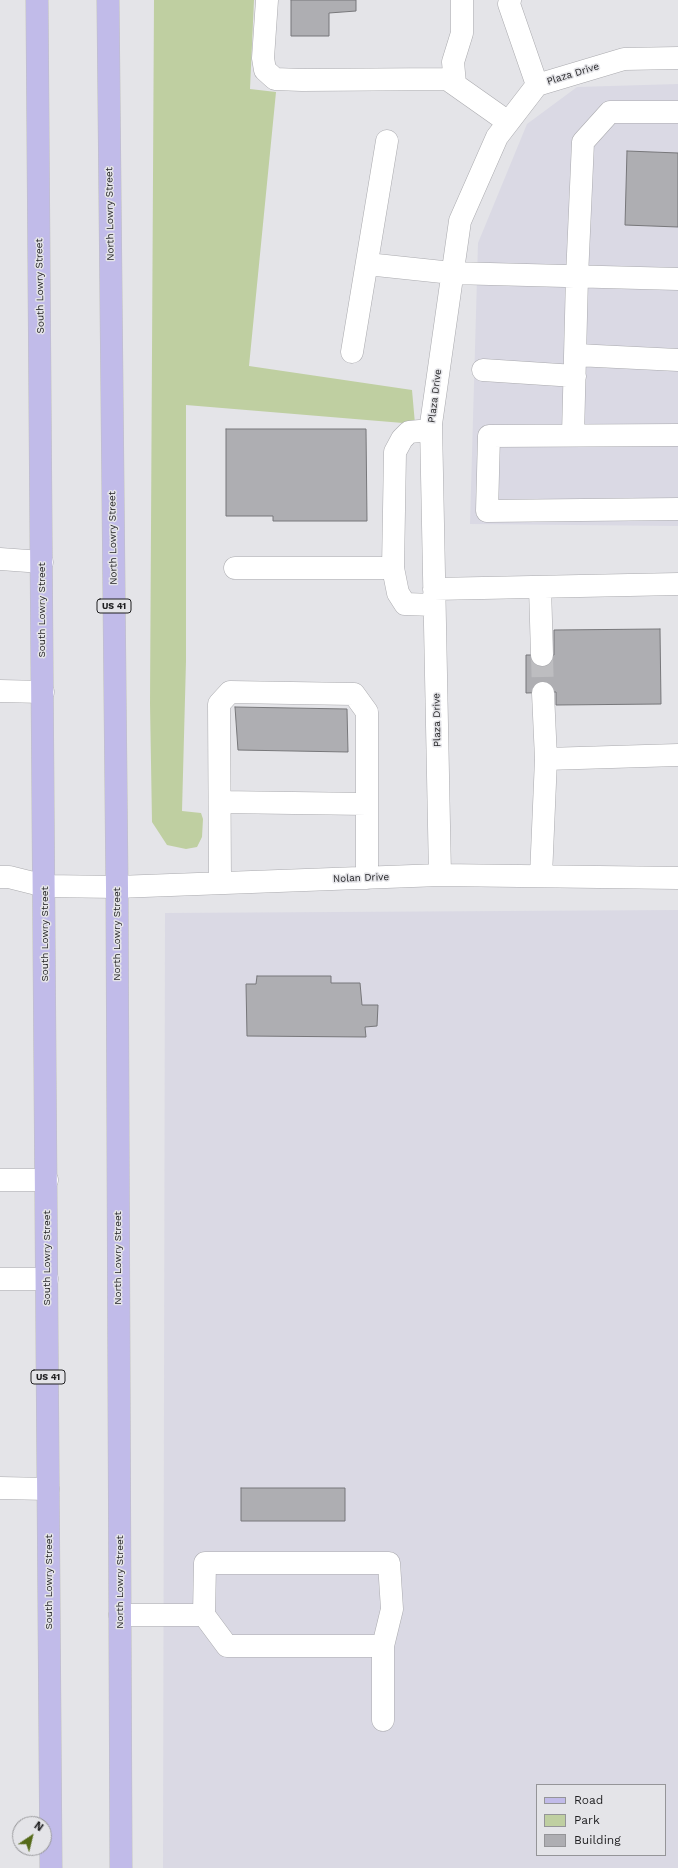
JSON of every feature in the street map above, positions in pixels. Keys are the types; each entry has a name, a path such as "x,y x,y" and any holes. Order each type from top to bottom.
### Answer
{"main road":[{"name":"South Lowry Street","path":"37,0 45,886 50,1868"},
{"name":"North Lowry Street","path":"108,0 117,887 121,1868"}],"street":[{"path":"267,0 263,58 265,70 275,79 448,79 508,122"},
{"path":"455,84 453,62 462,33 462,0"},
{"path":"510,0 509,4 537,85"},
{"name":"Plaza Drive","path":"440,875 431,430 460,221 497,137 537,85 624,59 678,58"},
{"path":"573,435 577,277 583,142 610,112 678,112"},
{"path":"352,352 387,142"},
{"path":"367,264 452,273 678,279"},
{"path":"483,370 678,360"},
{"path":"431,430 409,432 402,438 395,452 393,568 398,593 405,604 434,597 540,587 678,584"},
{"path":"678,435 489,436 487,511 678,509"},
{"path":"0,559 42,562"},
{"path":"235,568 393,568"},
{"path":"540,587 542,655"},
{"path":"0,691 43,692"},
{"path":"220,883 220,704 230,692 354,694 367,712 367,878"},
{"path":"541,876 546,759 543,693"},
{"path":"546,759 678,755"},
{"path":"220,802 367,804"},
{"name":"Nolan Drive","path":"0,877 9,877 45,886 117,887 440,875 678,878"},
{"path":"0,1180 47,1180"},
{"path":"0,1279 47,1279"},
{"path":"0,1488 48,1489"},
{"path":"383,1646 227,1646 204,1615 205,1564 389,1563 392,1609 383,1646 383,1720"},
{"path":"120,1615 204,1615"}],"shaded area":[{"path":"678,84 678,526 470,524 478,243 527,124 577,87"},
{"path":"678,910 678,1868 163,1868 165,913"}],"green space":[{"path":"154,0 254,0 250,89 276,92 249,366 412,390 415,424 186,405 186,661 182,811 201,813 203,819 202,837 197,847 186,849 167,845 152,822 150,703"}],"building":[{"path":"291,0 356,0 356,11 329,13 329,36 291,36"},
{"path":"627,151 678,153 678,227 625,225"},
{"path":"226,429 366,429 367,521 273,521 273,516 226,516"},
{"path":"660,629 661,704 556,705 556,692 526,693 526,655 554,655 554,630"},
{"path":"235,707 347,709 348,752 238,750"},
{"path":"257,976 331,976 331,983 360,983 362,1005 378,1005 377,1026 365,1027 366,1037 247,1036 246,984 256,984"},
{"path":"241,1488 345,1488 345,1521 241,1521"}],"tunnel":[{"path":"542,655 543,693"}]}
